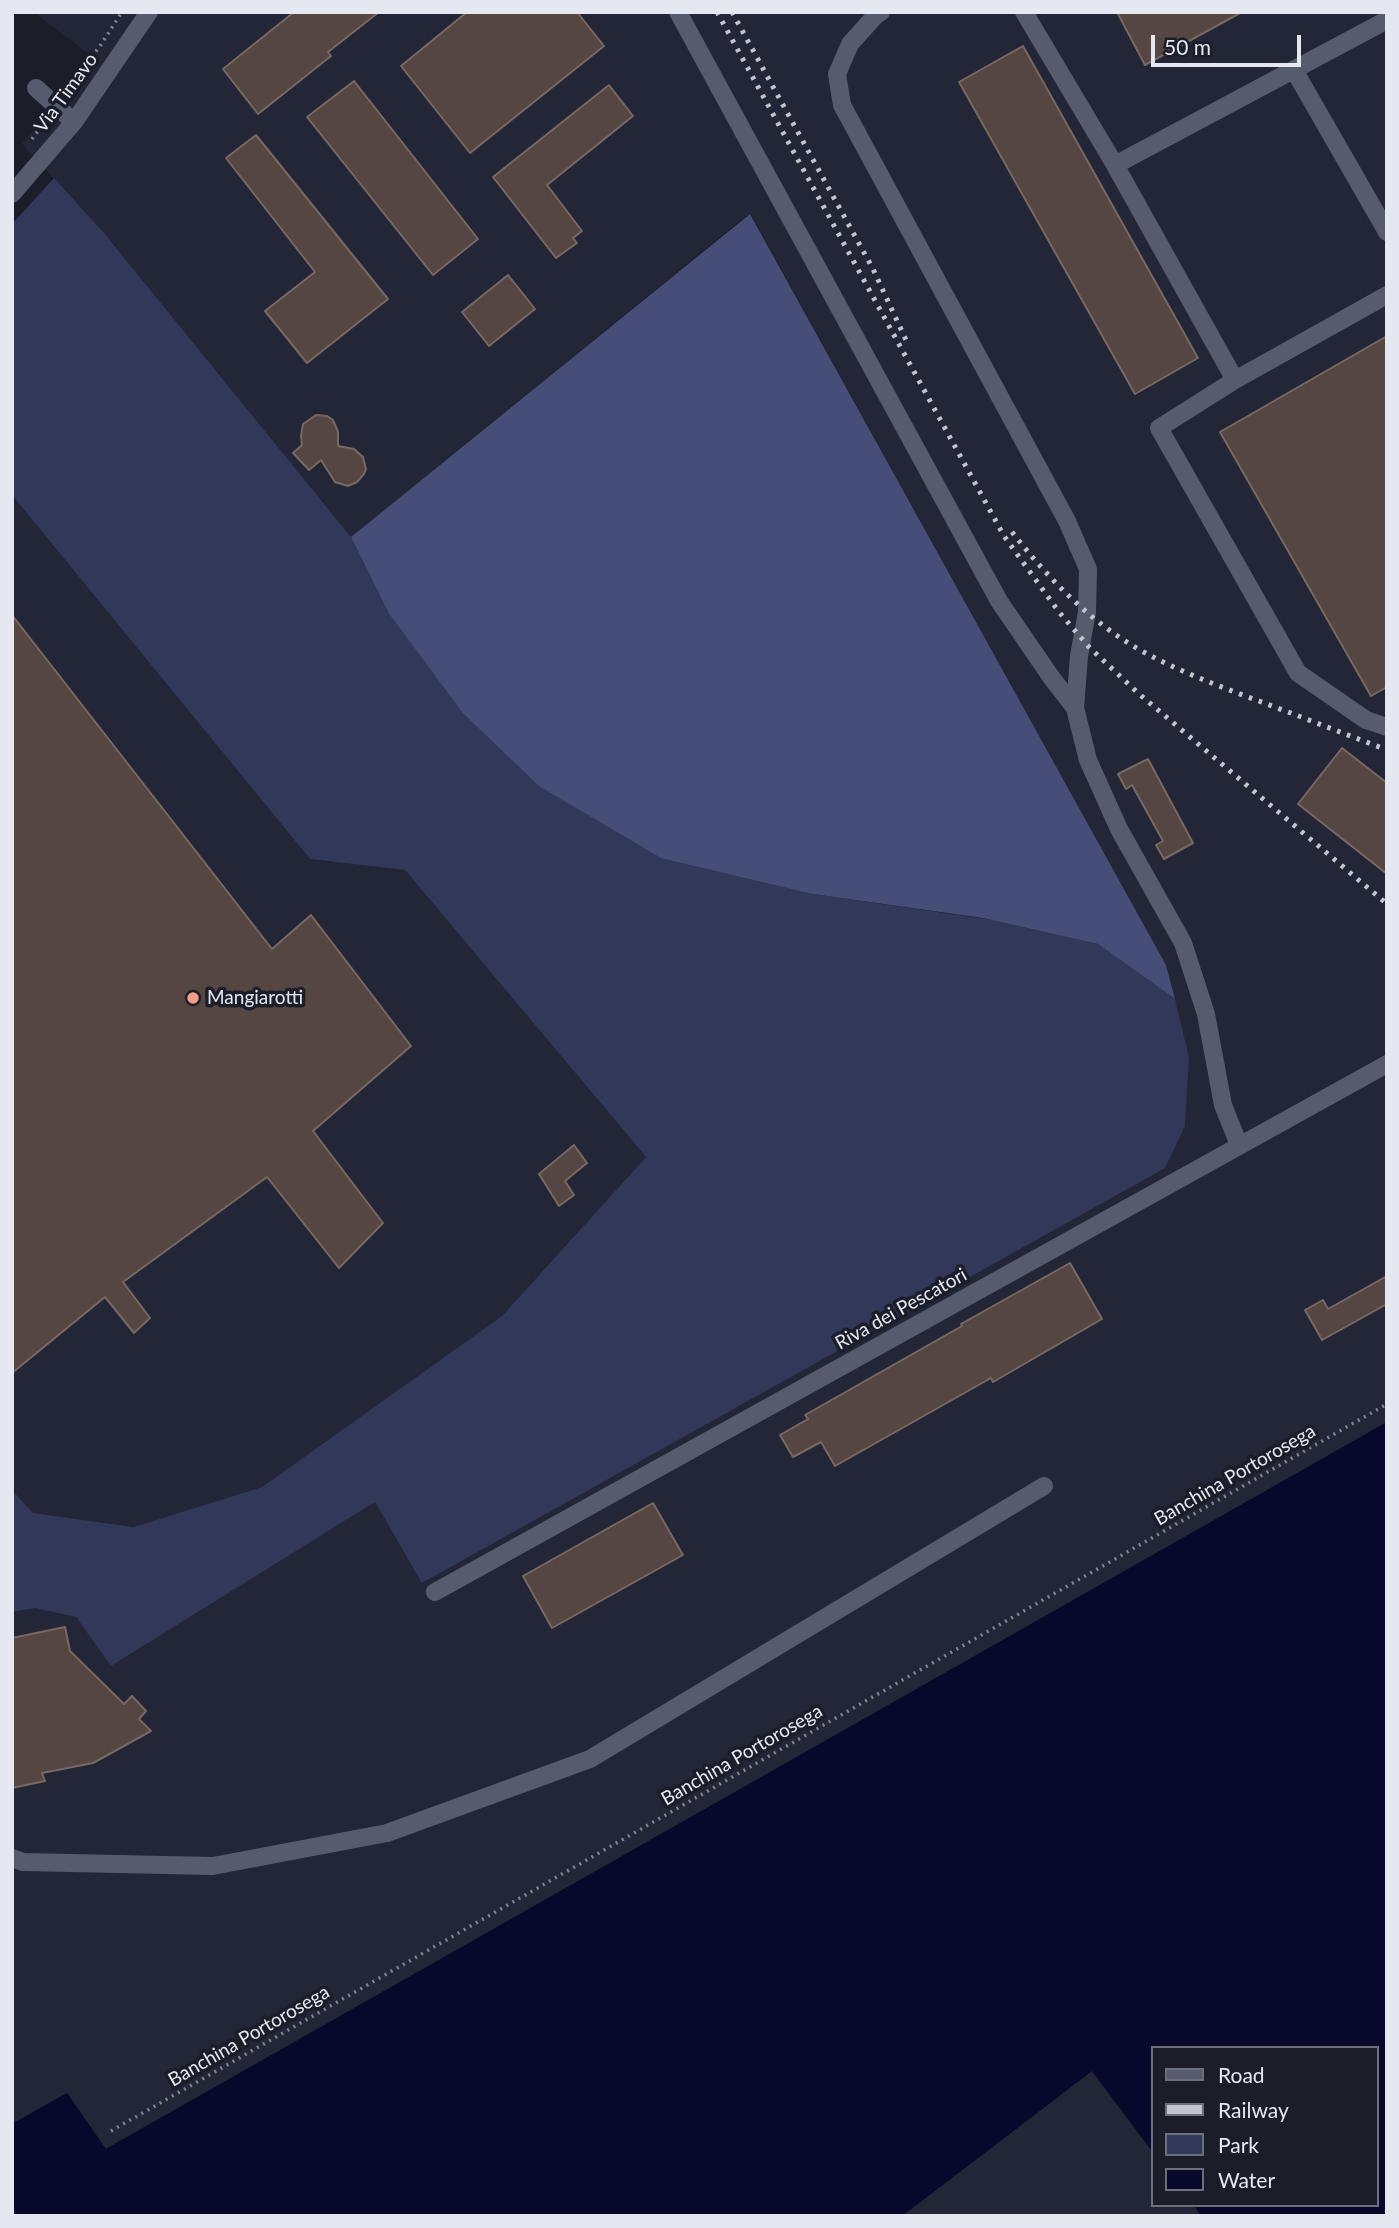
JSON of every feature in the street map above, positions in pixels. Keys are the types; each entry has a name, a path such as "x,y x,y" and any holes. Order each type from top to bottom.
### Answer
{"street":[{"name":"Via Timavo","path":"12,194 74,122 149,12"},
{"path":"678,12 999,601 1075,708"},
{"path":"881,12 850,44 841,64 837,74 842,105 1067,521 1088,569 1087,612 1080,648 1075,708 1088,760 1119,829 1183,943 1206,1014 1223,1105 1239,1145"},
{"path":"1024,12 1115,165 1235,380"},
{"path":"1115,165 1387,20"},
{"path":"1294,70 1387,232"},
{"path":"37,88 74,122"},
{"path":"1387,295 1235,380 1159,428 1298,673 1366,720 1387,727"},
{"name":"Riva dei Pescatori","path":"435,1592 1387,1064"},
{"path":"12,1858 23,1862 213,1866 387,1833 590,1759 1044,1486"}],"path":[{"path":"56,106 122,12"},
{"name":"Banchina Portorosega","path":"111,2131 1387,1404"}],"shaded area":[{"path":"33,12 1387,12 1387,1422 105,2149 67,2093 12,2124 12,1612 35,1608 76,1617 111,1666 375,1502 423,1583 1189,1057 1166,965 751,214 351,537 104,233 22,144 94,58"},
{"path":"750,214 1166,965 1175,999 1098,944 983,918 813,894 661,858 539,786 463,713 388,612 351,537"},
{"path":"12,495 310,859 405,870 646,1157 502,1316 262,1487 135,1527 33,1513 12,1490"},
{"path":"1092,2071 1150,2148 1150,2207 1195,2207 1201,2216 902,2216"}],"green space":[{"path":"54,178 104,233 351,537 388,612 813,894 993,920 1098,944 1175,999 1189,1057 1185,1126 1165,1168 422,1583 375,1502 111,1666 76,1617 35,1608 12,1612 12,1490 33,1513 134,1527 262,1487 502,1316 646,1157 405,870 310,859 12,495 12,224"}],"water":[{"path":"1387,1422 1387,2216 1201,2216 1195,2207 1378,2207 1378,2046 1150,2046 1150,2148 1092,2071 902,2216 12,2216 12,2124 67,2093 106,2149"}],"building":[{"path":"294,12 379,12 328,52 331,56 258,114 223,69"},
{"path":"467,12 577,12 604,46 470,153 401,66"},
{"path":"1117,12 1242,12 1145,65"},
{"path":"1023,46 1198,358 1135,394 959,82"},
{"path":"354,81 478,239 433,275 307,117"},
{"path":"609,85 633,116 547,185 582,231 573,238 577,243 556,258 493,177"},
{"path":"256,135 388,299 307,363 265,311 315,272 226,158"},
{"path":"508,275 535,309 489,346 462,312"},
{"path":"1387,336 1387,687 1371,696 1220,432"},
{"path":"316,415 327,416 333,420 338,432 338,446 354,449 363,457 366,469 357,482 348,486 335,482 321,460 309,470 293,453 302,445 303,424"},
{"name":"Mangiarotti","path":"12,615 272,949 311,915 411,1046 313,1131 383,1223 339,1268 267,1177 123,1282 150,1318 134,1333 105,1297 12,1373"},
{"path":"1342,748 1387,783 1387,874 1298,804"},
{"path":"1148,759 1193,843 1164,859 1156,845 1163,841 1132,785 1126,789 1118,774"},
{"path":"574,1145 587,1163 565,1181 574,1195 559,1206 539,1174"},
{"path":"1070,1263 1102,1319 993,1382 991,1378 835,1466 821,1442 793,1457 780,1435 808,1419 805,1415"},
{"path":"1387,1276 1387,1304 1322,1340 1305,1310 1323,1300 1328,1309"},
{"path":"653,1503 683,1555 552,1628 523,1576"},
{"path":"65,1627 70,1651 124,1704 132,1696 146,1711 139,1719 151,1731 93,1763 42,1773 45,1781 12,1788 12,1638"}],"railway":[{"path":"717,12 1004,536 1059,612 1089,647 1138,693 1387,904"},
{"path":"732,12 873,269 906,340"},
{"path":"1012,532 1070,597 1104,626 1140,650 1207,681 1387,750"}],"place":[{"name":"Mangiarotti","path":"193,998"}]}
